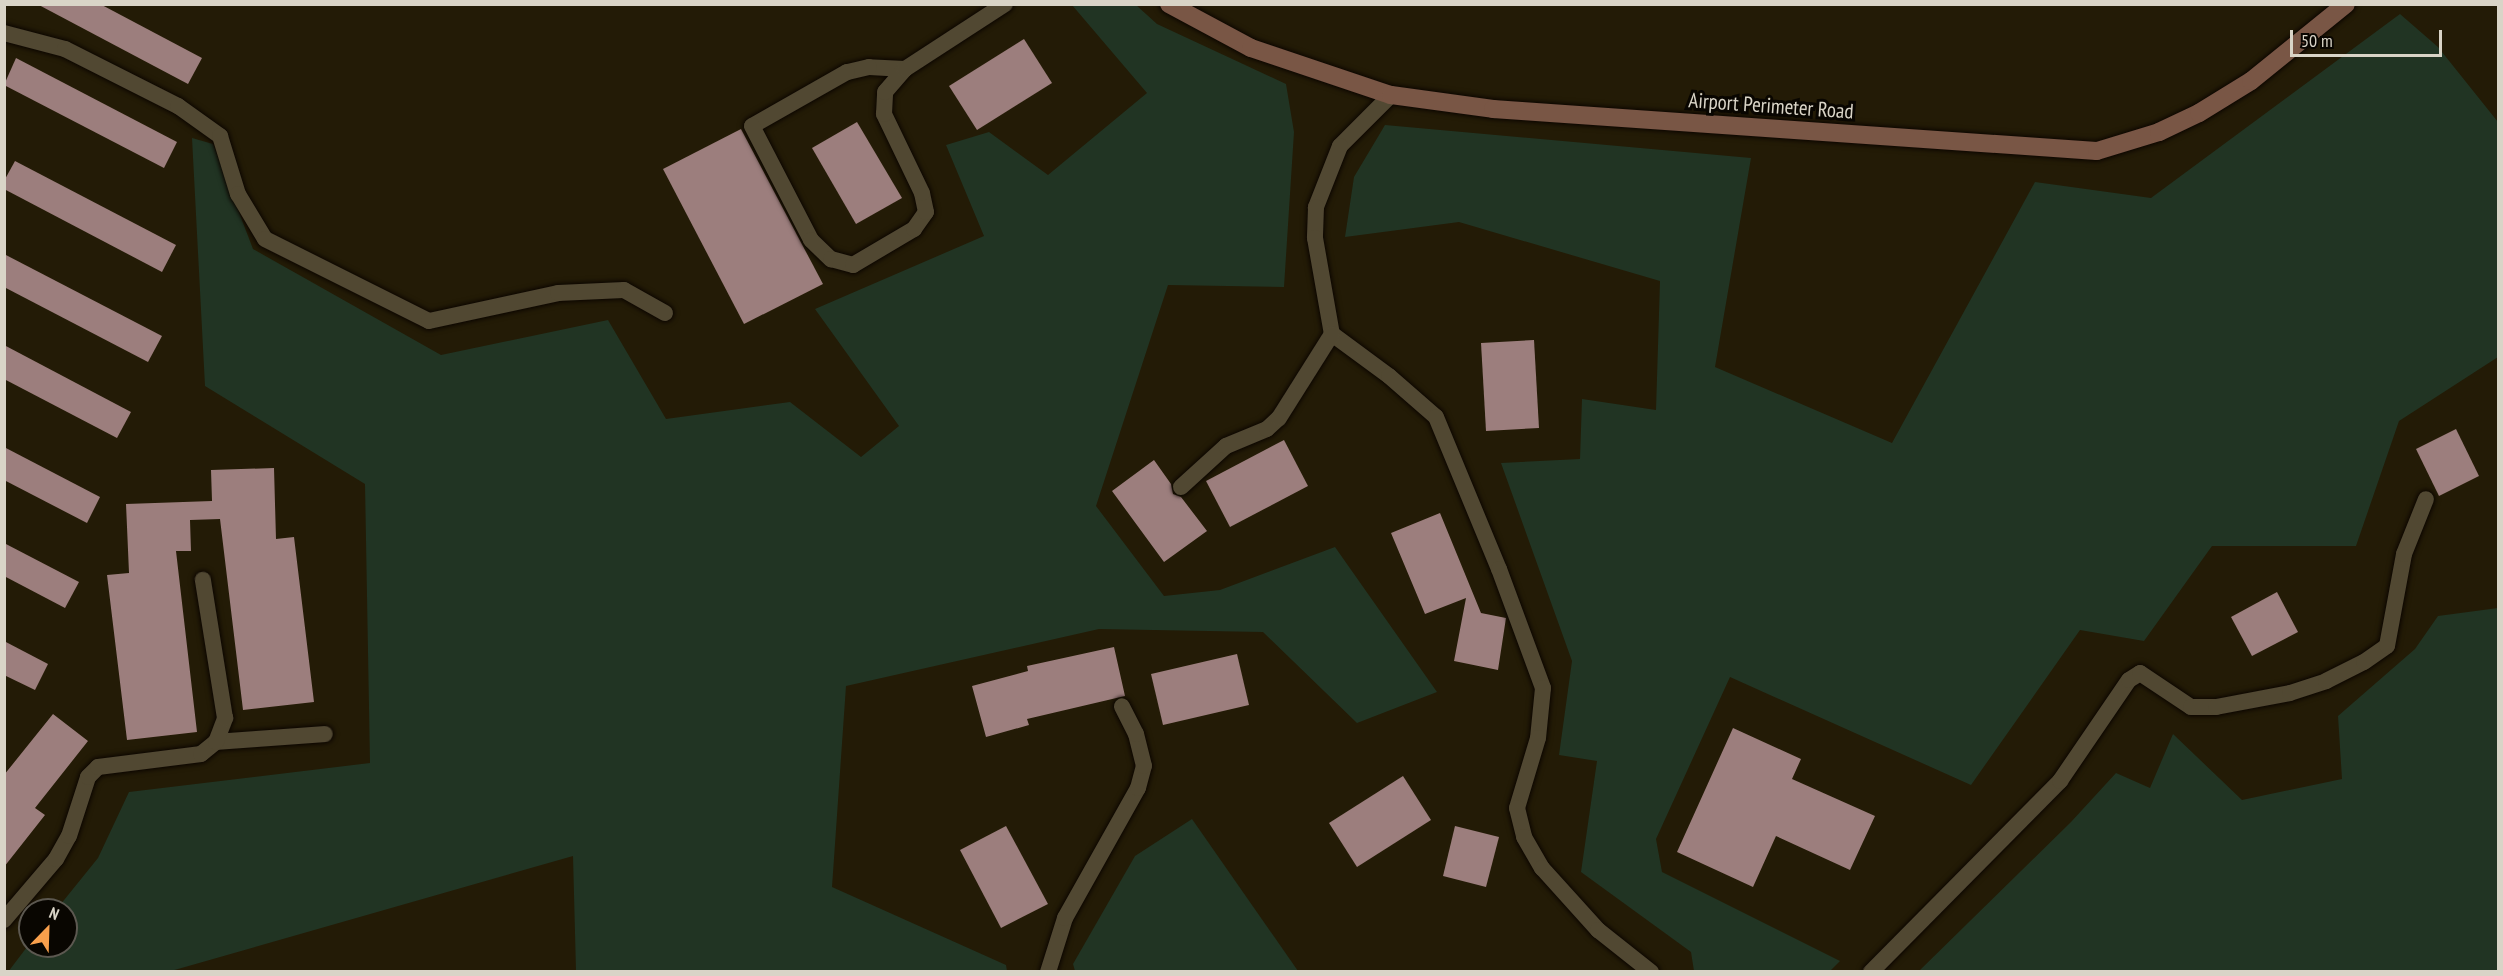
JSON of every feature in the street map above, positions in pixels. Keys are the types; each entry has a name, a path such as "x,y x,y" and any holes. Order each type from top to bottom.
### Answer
{"street":[{"path":"905,69 869,67 847,72 752,126 811,240 831,259 853,265 914,229 926,212 922,192 884,114 885,92 905,69 1005,4"},
{"name":"Airport Perimeter Road","path":"1169,4 1251,48 1391,95 1493,109 2097,151 2159,132 2199,113 2251,81 2346,4"},
{"path":"4,33 65,49 178,106 220,136 238,194 265,239 429,321 558,293 624,290 665,313"},
{"path":"1181,487 1226,446 1267,429 1279,418 1332,334 1315,238 1316,207 1340,146 1391,95"},
{"path":"1332,334 1389,376 1436,417 1499,569 1543,688 1538,738 1516,808 1524,837 1542,868 1598,930 1651,972"},
{"path":"1871,972 2060,781 2129,680 2140,673 2191,706 2216,707 2290,693 2326,681 2364,662 2387,646 2404,554 2426,499"},
{"path":"4,920 56,859 69,836 88,777 98,767 201,754 216,742 225,718 203,580"},
{"path":"1048,972 1065,918 1138,788 1144,766 1136,734 1122,706"},
{"path":"216,742 325,734"}],"green space":[{"path":"1072,5 1136,5 1157,24 1286,84 1294,132 1284,287 1168,285 1096,506 1164,596 1220,590 1335,547 1437,692 1357,723 1263,632 1099,629 846,686 832,887 1006,965 1007,971 576,971 573,856 171,971 8,972 19,958 78,958 78,898 66,898 98,858 129,792 370,763 365,484 205,386 192,138 213,144 253,249 441,355 608,320 666,419 790,402 861,457 899,426 815,309 984,236 946,145 989,132 1048,175 1147,93"},
{"path":"2400,14 2438,47 2498,122 2498,357 2399,421 2356,546 2212,546 2144,641 2080,630 1971,785 1730,677 1656,839 1662,872 1840,961 1830,971 1694,971 1691,952 1581,872 1597,761 1559,755 1572,661 1501,463 1580,459 1582,399 1656,410 1660,281 1459,222 1345,237 1354,177 1385,125 1751,158 1715,367 1892,443 2035,182 2151,198"},
{"path":"2498,608 2498,971 1919,971 2071,822 2116,773 2150,788 2173,734 2242,800 2342,779 2338,716 2415,649 2438,616"},
{"path":"1192,819 1298,971 1075,971 1073,964 1135,856"}],"building":[{"path":"37,4 100,4 202,58 188,84"},
{"path":"1024,39 1052,83 977,130 949,86"},
{"path":"16,58 177,142 164,168 4,85"},
{"path":"857,122 902,198 856,224 812,148"},
{"path":"741,129 823,284 744,324 663,169"},
{"path":"15,161 176,245 162,272 4,189 4,181"},
{"path":"4,254 162,336 148,362 4,287"},
{"path":"1534,340 1539,428 1486,431 1481,343"},
{"path":"4,345 131,412 117,438 4,379"},
{"path":"2456,429 2479,476 2439,496 2416,449"},
{"path":"1284,440 1308,486 1230,527 1206,481"},
{"path":"4,447 100,497 87,523 4,480"},
{"path":"1154,460 1171,484 1173,494 1181,497 1207,531 1164,562 1112,491"},
{"path":"274,468 276,539 294,537 314,702 243,710 220,519 190,520 191,551 176,551 197,732 127,740 107,575 129,573 126,504 212,501 211,470"},
{"path":"1440,513 1481,613 1506,618 1498,670 1454,661 1466,598 1425,614 1391,533"},
{"path":"4,543 79,582 65,608 4,576"},
{"path":"2277,592 2298,632 2252,656 2231,617"},
{"path":"4,641 48,664 35,690 4,675"},
{"path":"1114,647 1125,696 1027,719 1029,725 986,737 972,686 1028,671 1027,666"},
{"path":"1237,654 1249,705 1163,725 1151,674"},
{"path":"53,714 88,741 35,808 45,815 4,867 4,775"},
{"path":"1733,728 1801,759 1792,779 1875,816 1850,870 1776,836 1753,887 1677,852"},
{"path":"1403,776 1431,820 1357,867 1329,823"},
{"path":"1006,826 1048,904 1001,928 960,850"},
{"path":"1455,826 1499,837 1486,887 1443,876"}]}
